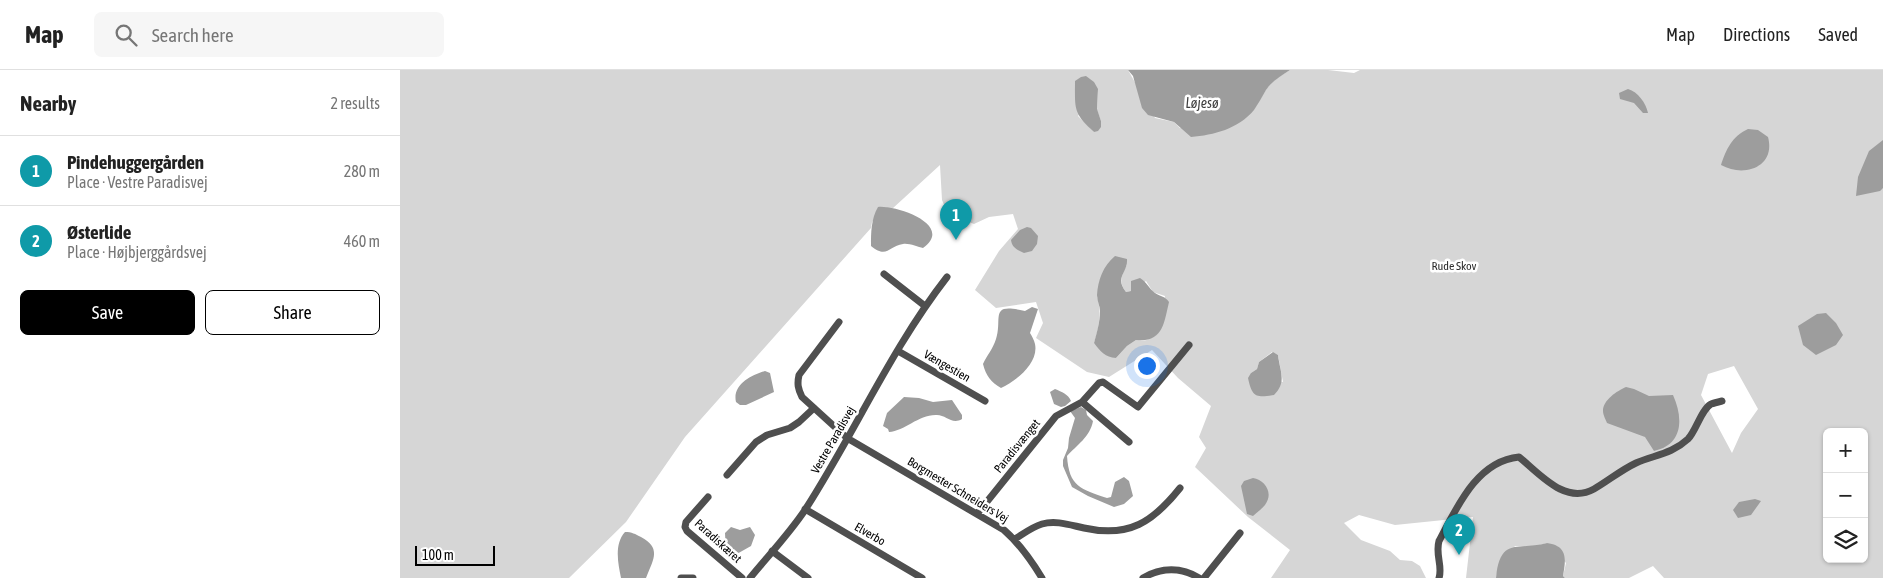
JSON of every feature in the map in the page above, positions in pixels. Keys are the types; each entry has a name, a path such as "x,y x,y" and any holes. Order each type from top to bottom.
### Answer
{"street":[{"path":"884,274 925,306"},
{"name":"Vestre Paradisvej","path":"750,578 806,509 925,306 947,277"},
{"name":"Borgmester Schneiders Vej","path":"839,322 799,376 797,383 802,397 848,438 977,514 1014,539 1028,554 1042,578"},
{"name":"Paradisvænget","path":"977,514 1056,416 1082,402 1099,382 1103,382 1138,407 1189,345"},
{"name":"Vængestien","path":"898,351 985,401"},
{"path":"1439,578 1441,573 1437,547 1448,523 1474,484 1489,468 1499,461 1519,457 1565,492 1581,494 1593,490 1638,462 1657,457 1679,446 1694,431 1706,408 1711,404 1722,401"},
{"path":"1082,402 1129,442"},
{"path":"727,475 756,442 767,435 790,428 814,408"},
{"path":"1014,539 1035,526 1050,523 1095,531 1112,532 1128,529 1155,516 1180,488"},
{"name":"Paradiskæret","path":"708,497 686,522 685,527 687,531 742,578"},
{"name":"Elverbo","path":"806,509 922,578"},
{"path":"1204,578 1240,533"},
{"path":"772,551 808,578"},
{"path":"1143,578 1161,570 1183,571 1200,578"},
{"path":"681,578 693,578"}],"green space":[{"name":"Rude Skov","path":"400,70 1128,70 1155,118 1174,122 1180,128 1254,109 1267,88 1277,78 1290,70 1328,70 1354,73 1360,70 1883,70 1883,578 1664,578 1653,566 1629,578 1565,578 1563,576 1566,563 1547,543 1533,547 1515,546 1497,571 1496,578 1466,578 1473,517 1395,525 1359,515 1344,523 1361,540 1390,551 1400,560 1412,561 1420,566 1426,578 1271,578 1290,550 1248,517 1195,467 1206,448 1199,437 1211,406 1178,378 1152,350 1109,377 1087,372 1036,338 1043,323 1036,302 996,308 975,290 999,251 1018,229 1013,214 989,217 974,224 948,214 942,200 940,165 892,209 885,207 872,222 871,228 685,437 626,522 569,578 400,578","holes":["1098,89 1097,110 1101,121 1094,132 1078,116","1127,264 1121,282 1126,292 1131,291 1146,281 1153,292 1165,296 1161,328 1158,334 1146,340 1136,340 1127,346 1116,358 1094,343 1099,320 1097,297","1272,352 1278,355 1283,382 1251,373 1257,369 1259,362","1734,366 1758,409 1741,433 1732,453 1701,395 1708,374"]}],"water":[{"name":"Løjesø","path":"1128,70 1290,70 1271,84 1254,110 1241,122 1217,133 1191,137 1174,122 1148,115 1142,108 1133,76"},
{"path":"1086,76 1094,82 1098,89 1097,109 1101,127 1098,131 1094,132 1082,120 1075,104 1075,81"},
{"path":"1628,89 1641,98 1648,113 1643,113 1634,103 1620,99 1619,93"},
{"path":"1748,129 1758,130 1768,137 1769,147 1763,162 1748,170 1730,169 1721,165 1730,144 1738,135"},
{"path":"1883,140 1883,188 1880,191 1856,196 1858,177 1869,151"},
{"path":"878,207 897,209 919,218 928,224 932,232 931,240 923,248 905,244 898,245 884,252 876,250 871,246 871,236 873,221"},
{"path":"1027,227 1031,228 1038,236 1037,244 1032,251 1024,253 1014,247 1011,240 1020,230"},
{"path":"1115,256 1127,259 1126,268 1121,279 1126,292 1131,291 1131,281 1140,278 1153,291 1169,302 1161,330 1157,335 1145,340 1136,340 1127,346 1116,358 1104,354 1094,343 1100,315 1097,299 1099,284 1104,269"},
{"path":"1032,307 1038,309 1030,333 1035,344 1033,358 1025,371 1001,388 989,378 983,364 996,339 999,314 1001,310 1025,311"},
{"path":"1826,313 1836,323 1843,335 1836,345 1816,355 1803,345 1798,326 1817,314"},
{"path":"1273,352 1278,355 1282,381 1274,395 1256,395 1251,389 1248,378 1257,369 1259,362"},
{"path":"765,371 770,373 774,392 746,405 740,405 736,402 737,391 740,386 754,375"},
{"path":"1626,387 1649,396 1673,395 1678,412 1678,429 1671,443 1664,448 1654,451 1645,437 1607,423 1603,411 1605,403 1615,393"},
{"path":"1055,389 1066,395 1071,401 1061,407 1054,404 1050,392"},
{"path":"904,397 919,398 933,402 952,400 962,415 962,419 955,421 940,415 930,415 901,429 889,432 883,426 887,413"},
{"path":"1081,407 1086,410 1087,415 1093,421 1089,432 1067,456 1070,474 1074,481 1083,489 1107,498 1111,497 1115,482 1124,477 1129,481 1133,496 1124,504 1114,507 1072,487 1063,466 1063,460 1068,448 1075,418 1070,411"},
{"path":"1253,478 1264,484 1269,496 1265,505 1253,516 1247,514 1241,486 1244,481"},
{"path":"1755,499 1761,501 1751,515 1738,518 1733,510 1739,502"},
{"path":"731,527 740,530 750,527 755,535 751,546 735,555 726,553 725,533"},
{"path":"625,532 632,533 648,541 654,550 653,560 646,578 621,578 618,548"},
{"path":"1547,543 1562,550 1565,559 1563,576 1565,578 1496,578 1498,565 1506,551 1512,548"}],"place":[{"name":"Pindehuggergården","path":"956,240"},
{"name":"Østerlide","path":"1459,555"}]}
